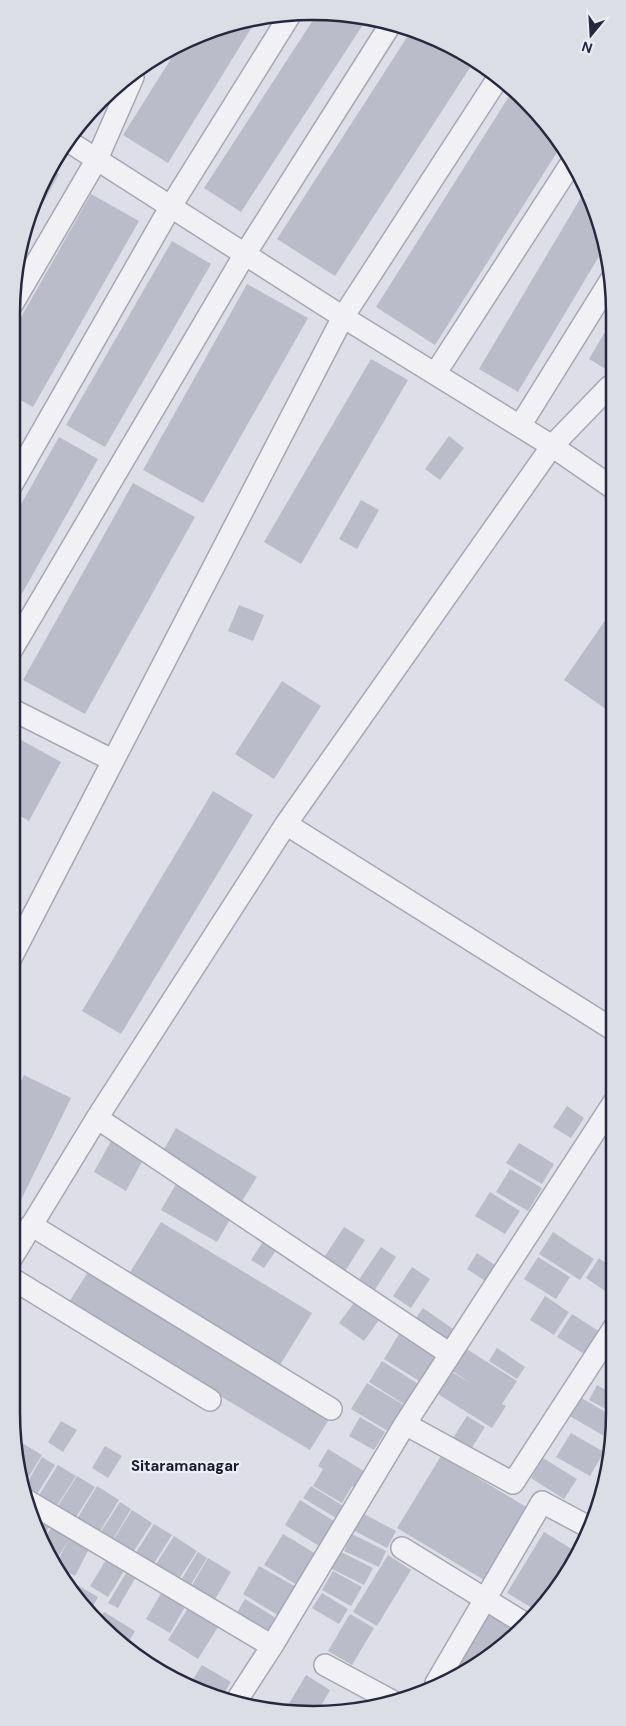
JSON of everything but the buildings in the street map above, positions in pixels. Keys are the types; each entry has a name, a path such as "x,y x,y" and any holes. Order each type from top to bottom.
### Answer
{"street":[{"path":"20,470 171,206 286,22"},
{"path":"20,637 245,254 387,30"},
{"path":"20,940 343,317 494,84"},
{"path":"22,288 97,159 131,85"},
{"path":"74,144 343,317 552,446 606,483"},
{"path":"435,374 568,168"},
{"path":"520,426 605,290"},
{"path":"20,1243 97,1118 286,824 552,446 606,390"},
{"path":"20,714 112,760"},
{"path":"286,824 606,1025"},
{"path":"239,1696 272,1646 405,1424 606,1117"},
{"path":"97,1118 450,1354"},
{"path":"30,1225 331,1409"},
{"path":"20,1284 210,1400"},
{"path":"405,1424 513,1483 606,1338"},
{"path":"438,1678 542,1502 584,1524"},
{"path":"36,1506 272,1646"},
{"path":"402,1548 520,1620"},
{"path":"325,1665 384,1697"}],"district":[{"name":"Sitaramanagar","path":"185,1466"}]}
